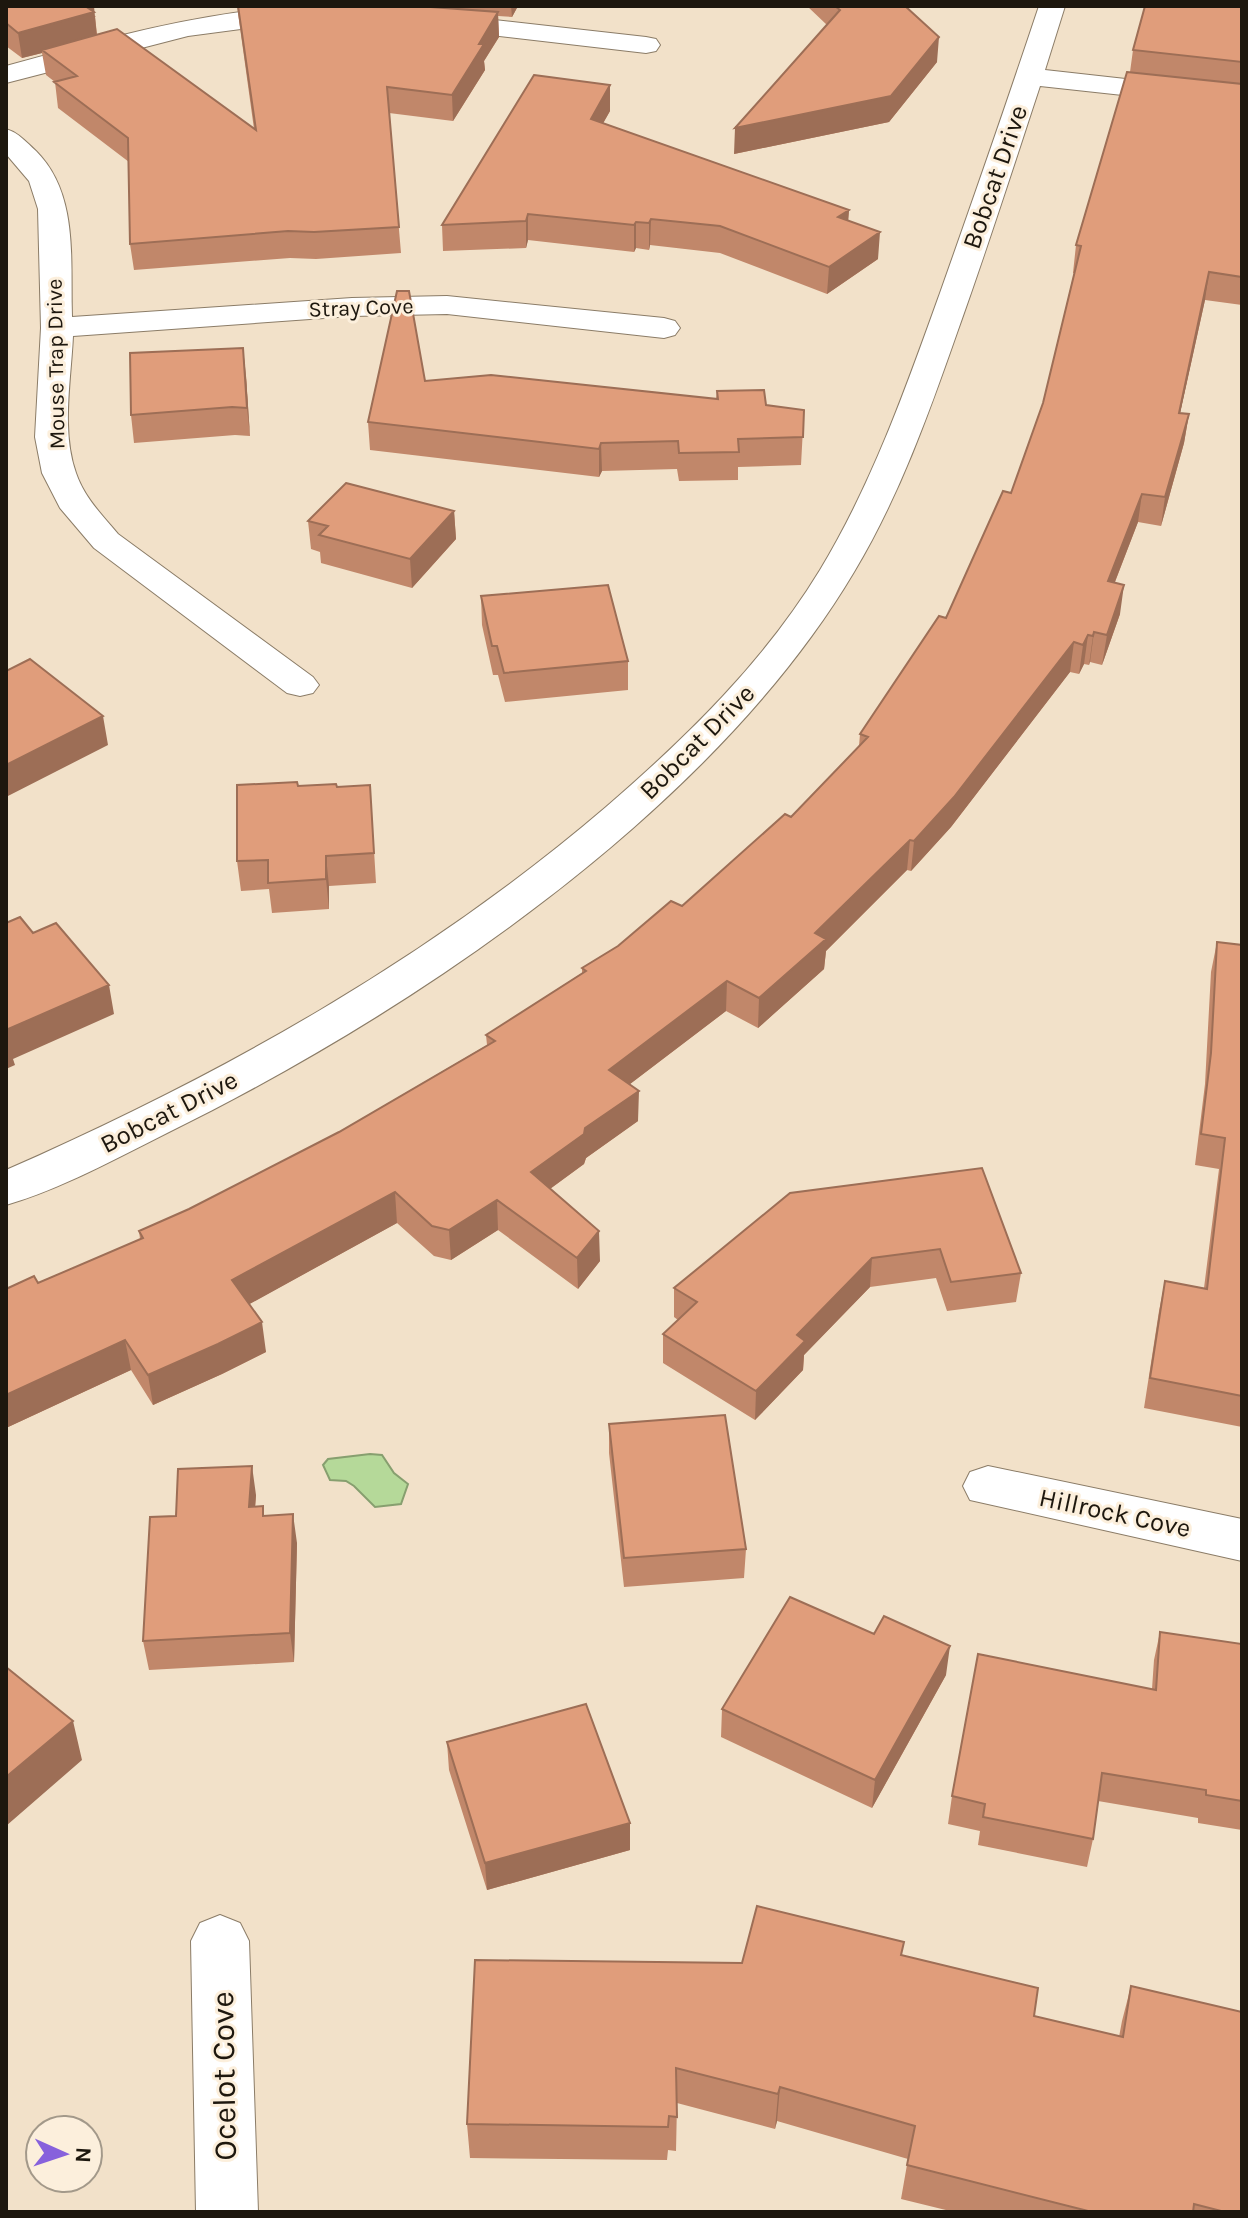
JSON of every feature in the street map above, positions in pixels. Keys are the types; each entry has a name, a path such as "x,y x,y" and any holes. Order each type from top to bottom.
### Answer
{"street":[{"name":"Bobcat Drive","path":"6,1189 79,1158 207,1095 359,1008 488,922 605,831 704,740 766,673 815,607 855,539 915,410 1052,6"},
{"path":"6,75 177,29 235,19 322,13"},
{"path":"415,19 646,45"},
{"path":"1030,77 1242,100"},
{"name":"Mouse Trap Drive","path":"6,138 36,168 44,181 53,209 57,328 52,437 59,473 77,508 106,541 300,685"},
{"name":"Stray Cove","path":"57,328 352,307 447,305 664,328"},
{"name":"Hillrock Cove","path":"988,1486 1242,1540"},
{"name":"Ocelot Cove","path":"220,1941 227,2212"}],"shaded area":[{"path":"382,1455 394,1473 408,1484 401,1504 375,1507 346,1481 330,1480 323,1465 328,1459"}],"building":[{"path":"6,6 85,6 94,12 18,33 6,23"},
{"path":"238,6 417,6 498,12 479,44 484,44 452,95 387,87 399,227 288,231 130,244 128,138 54,82 77,76 42,50 117,29 256,130"},
{"path":"835,6 905,6 939,37 891,96 735,128 840,10"},
{"path":"1145,6 1242,6 1242,62 1133,50"},
{"path":"1127,72 1242,84 1242,277 1209,272 1179,413 1189,414 1165,497 1142,494 1108,581 1124,585 1107,635 1094,632 1093,636 1088,635 1083,645 1074,642 954,797 914,841 910,840 815,933 826,939 759,998 727,981 609,1070 639,1091 585,1128 584,1134 531,1172 599,1231 577,1258 497,1200 449,1230 432,1226 395,1192 232,1280 262,1322 148,1375 125,1340 6,1395 6,1289 34,1276 38,1283 143,1238 139,1231 189,1209 339,1132 495,1041 486,1035 586,971 582,968 618,946 671,901 682,906 785,814 791,817 868,737 860,734 939,616 946,618 1003,491 1011,493 1043,403 1081,246 1076,245"},
{"path":"534,75 610,85 591,119 849,210 838,217 880,232 829,267 720,226 651,219 649,223 636,222 634,225 528,214 526,221 442,225"},
{"path":"397,291 409,291 425,381 491,375 718,399 717,391 764,390 766,405 804,410 803,437 738,439 739,452 679,453 678,441 601,443 599,449 368,422"},
{"path":"243,348 247,408 131,415 130,353"},
{"path":"346,483 454,511 410,559 319,535 328,526 308,521"},
{"path":"608,585 628,661 504,673 497,646 492,646 481,596"},
{"path":"30,659 103,716 6,765 6,671"},
{"path":"297,782 298,786 370,785 374,853 326,856 326,879 268,883 268,860 237,861 237,785"},
{"path":"20,917 33,933 56,923 109,985 6,1030 6,923"},
{"path":"1217,942 1242,945 1242,1396 1150,1378 1165,1281 1207,1289 1225,1138 1201,1134 1211,1053"},
{"path":"982,1168 1021,1273 951,1282 940,1249 872,1258 797,1335 805,1341 756,1391 663,1334 697,1302 674,1288 790,1193"},
{"path":"725,1415 746,1549 624,1558 609,1424"},
{"path":"252,1466 249,1507 263,1506 263,1516 293,1514 290,1633 143,1641 150,1517 176,1516 178,1469"},
{"path":"790,1597 874,1634 884,1616 950,1646 875,1780 722,1709"},
{"path":"1160,1632 1242,1644 1242,1801 1206,1795 1206,1790 1102,1773 1093,1839 983,1817 985,1804 952,1796 978,1654 1156,1690"},
{"path":"6,1667 73,1721 6,1777"},
{"path":"586,1704 630,1823 485,1863 447,1742"},
{"path":"757,1906 904,1942 901,1955 1038,1988 1034,2016 1123,2037 1131,1986 1242,2012 1242,2212 1225,2212 1194,2204 1193,2212 1092,2212 907,2165 915,2126 780,2087 778,2094 676,2068 677,2117 669,2116 668,2127 467,2124 475,1960 742,1963"}]}
